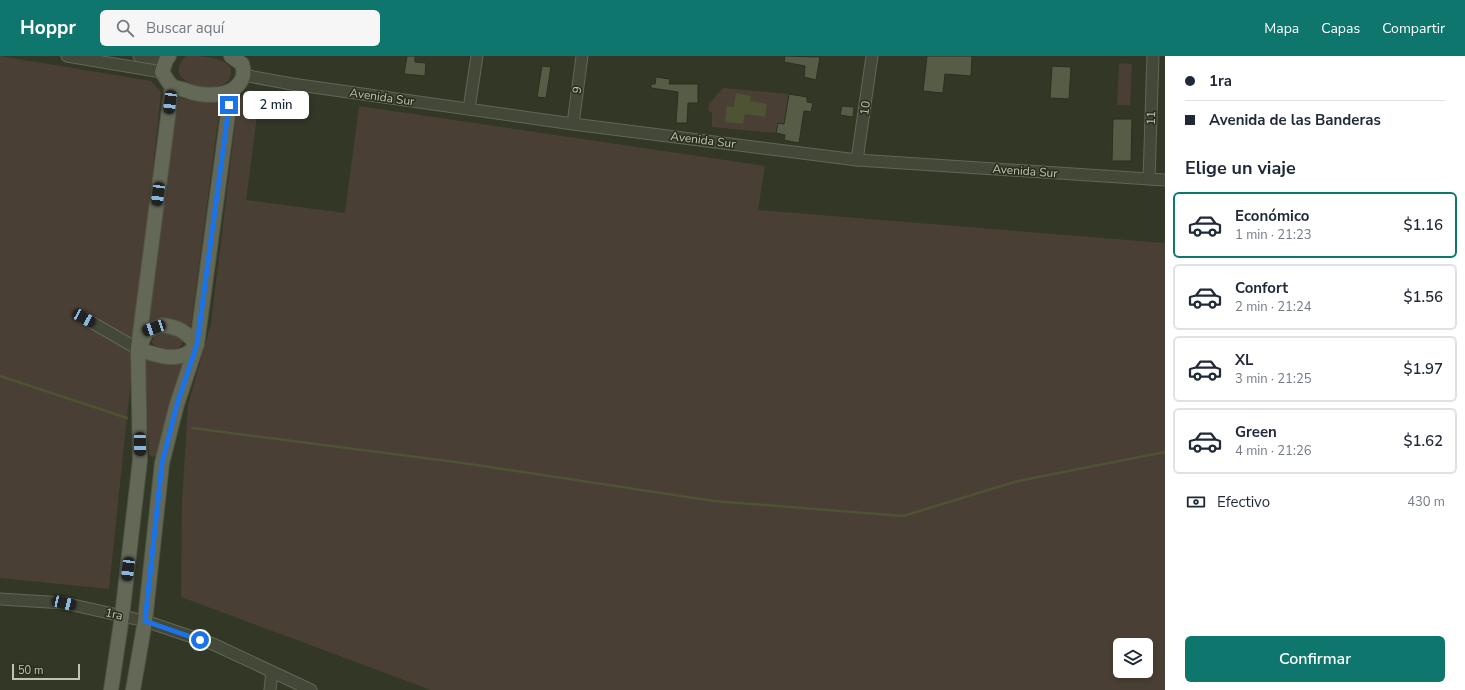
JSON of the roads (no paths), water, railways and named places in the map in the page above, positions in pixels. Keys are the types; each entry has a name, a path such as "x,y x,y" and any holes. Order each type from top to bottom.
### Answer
{"main road":[{"path":"133,690 145,621 162,463 177,404 197,344 230,92 213,95 191,92 172,86 166,79 166,62"},
{"name":"Avenida Sur","path":"230,92 238,86 241,63"},
{"path":"111,690 122,616 140,460 138,349 172,86"},
{"path":"138,349 147,331 162,325 176,327 185,332 197,344"},
{"path":"138,349 164,357 188,353 197,344"}],"street":[{"path":"68,56 166,62"},
{"path":"139,56 166,62"},
{"path":"469,109 477,56"},
{"name":"9","path":"573,124 582,56"},
{"name":"10","path":"857,160 872,56"},
{"name":"11","path":"1149,180 1153,56"},
{"name":"Avenida Sur","path":"241,63 292,84 573,124 857,160 1165,180"},
{"path":"84,318 138,349"},
{"name":"1ra","path":"0,600 64,603 145,621 213,644 311,690"},
{"path":"270,690 272,672"}],"waterway":[{"path":"0,376 127,418"},
{"path":"192,428 463,463 714,501 903,516 1018,481 1165,452"}]}
